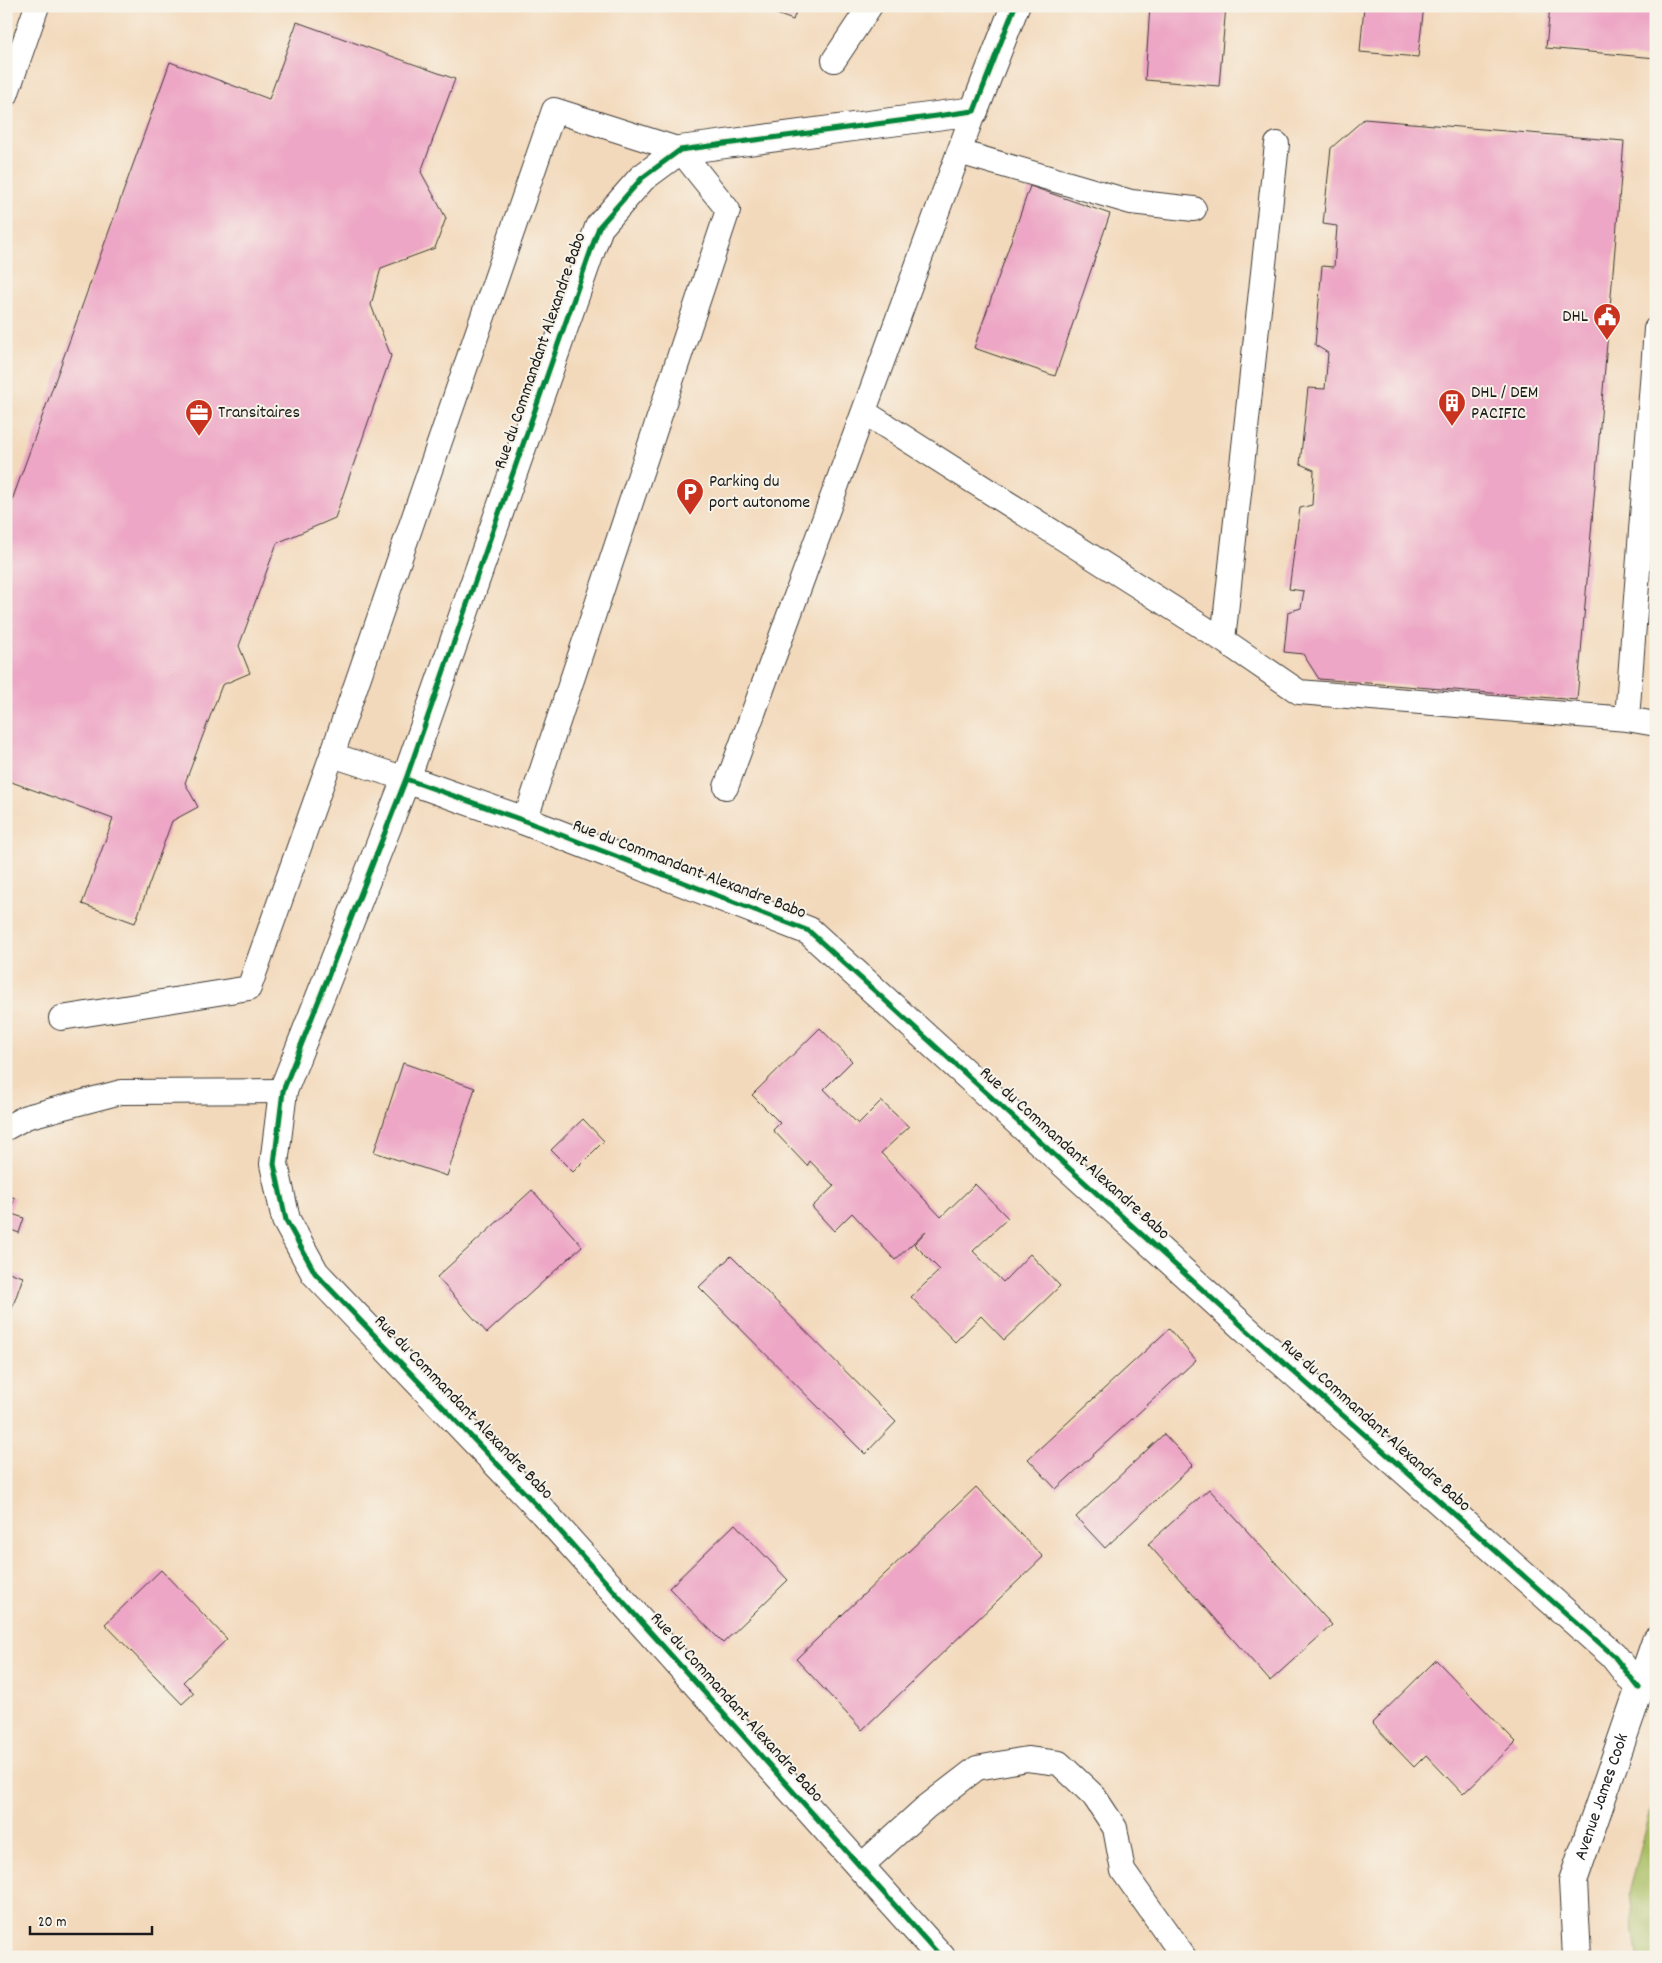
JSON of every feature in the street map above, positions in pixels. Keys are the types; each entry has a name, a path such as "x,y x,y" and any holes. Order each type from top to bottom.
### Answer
{"street":[{"path":"974,111 1015,6"},
{"name":"Rue du Commandant Alexandre Babo","path":"940,1957 543,1512 315,1272 286,1220 274,1164 283,1091 406,779 599,226 642,178 680,150 974,111"},
{"name":"Rue du Commandant Alexandre Babo","path":"406,779 525,821 809,931 1243,1327 1612,1656 1639,1688"},
{"name":"Avenue James Cook","path":"1577,1957 1573,1881 1656,1642"}],"lane":[{"path":"6,94 38,6"},
{"path":"834,60 870,6"},
{"path":"61,1018 249,988 332,755 554,110 680,150 728,210 525,821"},
{"path":"726,787 974,111"},
{"path":"1223,640 1277,144"},
{"path":"959,152 1131,202 1194,209"},
{"path":"1627,719 1656,329"},
{"path":"864,412 1223,640 1299,692 1627,719 1656,724"},
{"path":"332,755 406,779"},
{"path":"6,1128 26,1117 121,1092 283,1091"},
{"path":"860,1867 925,1808 976,1768 1027,1759 1059,1763 1094,1796 1115,1828 1123,1871 1184,1957"}],"green space":[{"path":"1656,1791 1656,1957 1637,1957 1629,1893"}],"building":[{"path":"755,6 798,6 793,20"},
{"path":"1150,6 1226,6 1219,86 1145,80"},
{"path":"1364,6 1424,6 1418,57 1360,52"},
{"path":"1550,6 1656,6 1656,58 1546,48"},
{"name":"Transitaires","path":"297,22 455,79 421,172 446,218 435,248 381,268 371,305 391,356 335,518 277,543 239,646 250,673 222,685 185,783 198,807 172,821 135,923 82,904 113,819 6,780 6,517 170,62 269,99"},
{"name":"DHL / DEM PACIFIC","path":"1364,119 1624,141 1577,700 1319,679 1303,654 1284,652 1288,612 1301,608 1304,591 1289,589 1300,508 1312,505 1314,470 1300,464 1308,388 1325,389 1328,353 1315,345 1322,266 1334,267 1337,226 1323,224 1331,148"},
{"path":"1030,186 1110,214 1055,376 974,348"},
{"path":"820,1028 852,1061 824,1089 858,1124 881,1101 909,1127 881,1153 941,1217 975,1184 1008,1218 973,1251 1003,1282 1030,1254 1060,1286 1004,1340 981,1316 955,1342 911,1297 940,1270 914,1244 926,1231 895,1260 852,1213 834,1231 812,1207 834,1186 810,1161 807,1166 773,1130 780,1123 752,1095"},
{"path":"403,1063 475,1088 447,1176 374,1152"},
{"path":"583,1119 604,1141 573,1172 551,1150"},
{"path":"532,1190 582,1246 487,1333 437,1277"},
{"path":"6,1195 15,1198 9,1213 24,1218 19,1233 6,1228"},
{"path":"731,1256 896,1422 865,1454 699,1287"},
{"path":"6,1271 23,1277 7,1323 6,1323"},
{"path":"1169,1329 1196,1360 1056,1489 1028,1459"},
{"path":"1164,1434 1193,1465 1105,1548 1076,1517"},
{"path":"976,1487 1043,1557 862,1730 796,1659"},
{"path":"1209,1489 1332,1625 1270,1681 1148,1544"},
{"path":"735,1524 788,1580 723,1643 669,1588"},
{"path":"161,1570 227,1639 183,1682 194,1693 182,1704 105,1624"},
{"path":"1436,1660 1516,1742 1463,1794 1426,1755 1414,1767 1372,1723"}],"cycle path":[{"path":"941,1957 543,1512 315,1273 286,1220 274,1164 283,1091 406,779 599,227 642,178 680,150 974,111 1015,6"},
{"path":"406,779 525,821 809,931 1251,1334 1613,1655 1639,1688"}],"place":[{"name":"DHL","path":"1607,341"},
{"name":"DHL / DEM PACIFIC","path":"1452,427"},
{"name":"Transitaires","path":"199,437"},
{"name":"Parking du port autonome","path":"690,516"}]}
